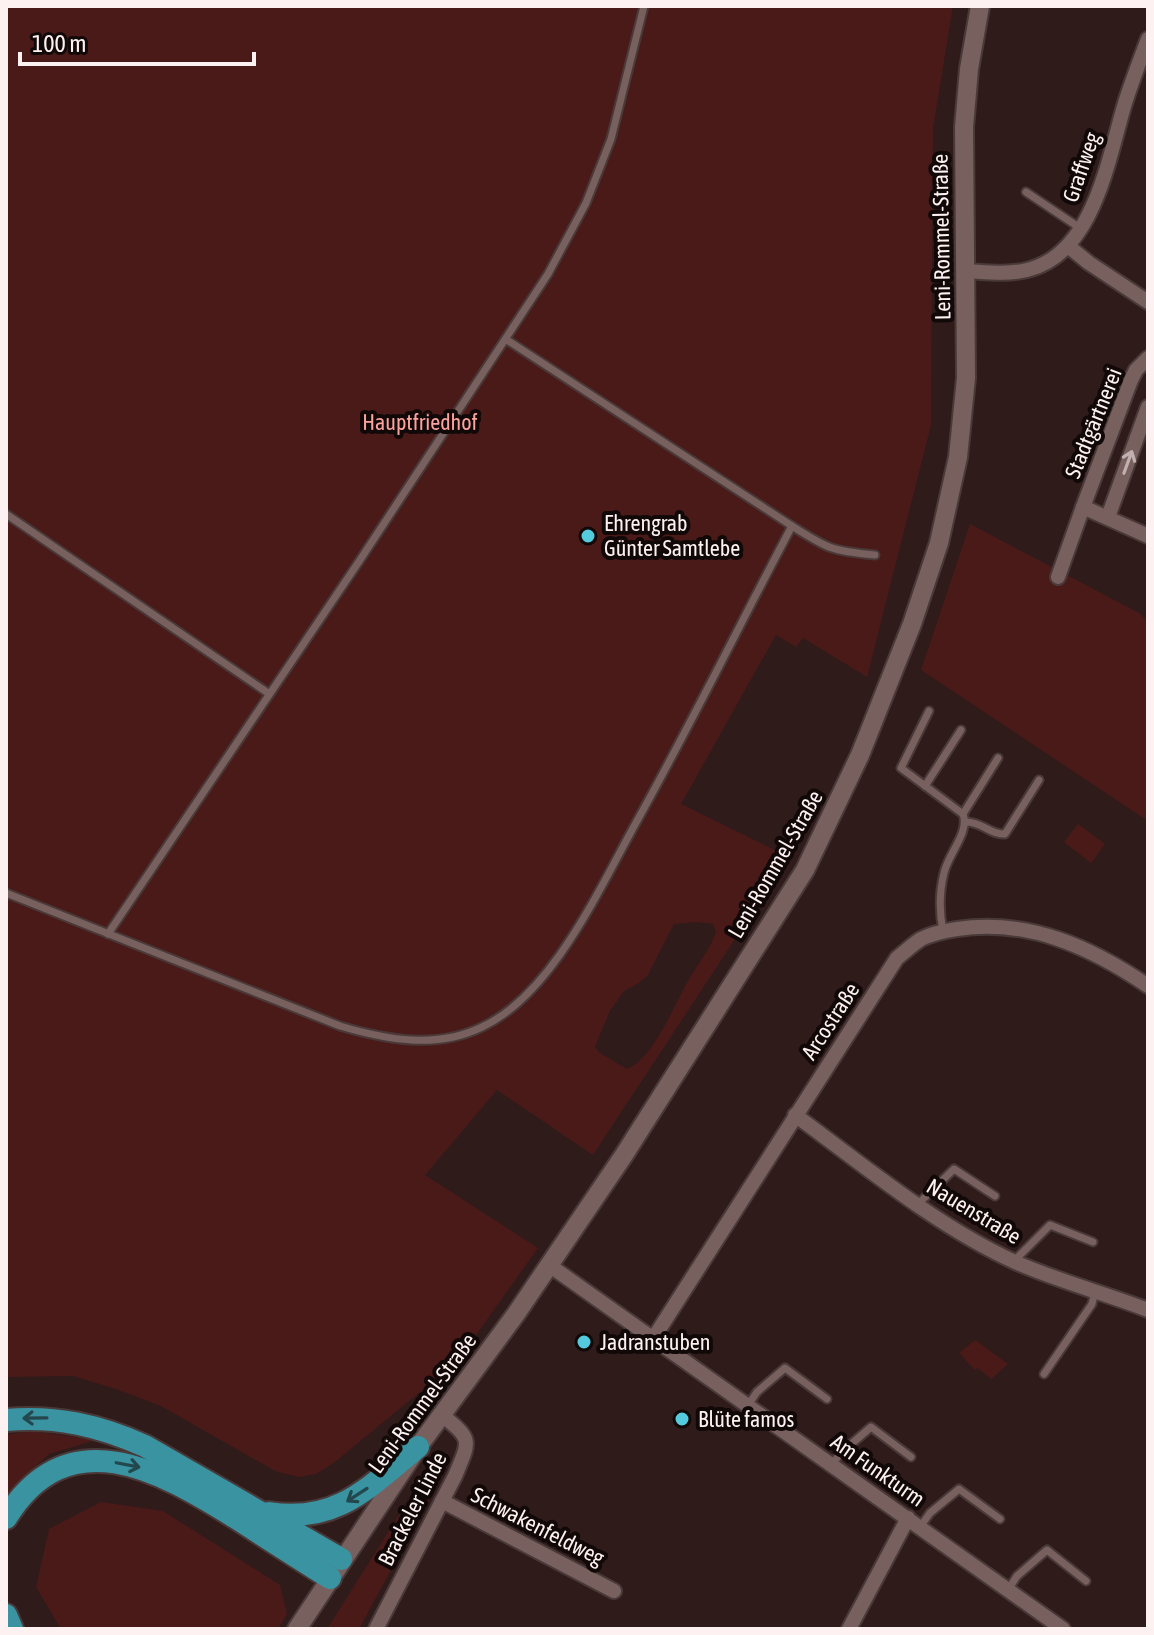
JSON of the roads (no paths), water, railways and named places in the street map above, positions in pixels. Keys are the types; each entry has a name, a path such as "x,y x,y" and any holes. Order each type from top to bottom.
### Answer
{"highway":[{"path":"6,1420 40,1417 66,1420 106,1430 145,1446 259,1511 336,1569"},
{"path":"259,1511 309,1516 337,1507 363,1492 418,1447"},
{"path":"6,1518 25,1491 52,1471 93,1461 121,1463 143,1468 336,1569"},
{"path":"6,1615 12,1629"}],"main road":[{"name":"Leni-Rommel-Straße","path":"297,1629 418,1447 624,1155 805,870 860,755 912,624 950,499 965,390 965,106 980,6"}],"street":[{"name":"Graffweg","path":"965,271 1002,274 1029,270 1053,259 1068,246 1089,214 1148,39"},
{"path":"1068,246 1148,302"},
{"name":"Stadtgärtnerei","path":"1058,577 1131,380 1148,358"},
{"name":"Stadtgärtnerei","path":"1108,517 1148,407"},
{"name":"Stadtgärtnerei","path":"1083,507 1148,536"},
{"name":"Arcostraße","path":"653,1339 897,958 920,939 943,931 980,925 1018,927 1084,949 1148,986"},
{"name":"Nauenstraße","path":"795,1115 967,1236 1014,1261 1148,1310"},
{"name":"Am Funkturm","path":"549,1265 1063,1629"},
{"name":"Brackeler Linde","path":"376,1629 455,1476 467,1442 464,1433 442,1415"},
{"name":"Schwakenfeldweg","path":"442,1501 614,1591"},
{"path":"849,1629 914,1522"}],"lane":[{"path":"108,934 507,340 548,274 586,203 611,139 644,6"},
{"path":"1026,192 1080,228"},
{"path":"507,340 826,548 875,555"},
{"path":"6,514 268,693"},
{"path":"6,893 340,1026 379,1037 442,1040 486,1026 528,993 571,938 670,761 792,526"},
{"path":"929,711 901,768 965,818 997,835 1005,834 1039,780"},
{"path":"925,786 961,730"},
{"path":"943,931 940,893 944,871 950,853 964,831 965,818 998,758"},
{"path":"918,1204 954,1169 995,1196"},
{"path":"1014,1261 1050,1225 1093,1242"},
{"path":"1044,1374 1092,1304 1095,1291"},
{"path":"748,1405 757,1392 785,1368 827,1399"},
{"path":"832,1464 871,1427 911,1457"},
{"path":"914,1522 959,1489 1000,1519"},
{"path":"1008,1590 1017,1576 1047,1550 1086,1581"}],"place":[{"name":"Ehrengrab Günter Samtlebe","path":"588,536"},
{"name":"Jadranstuben","path":"584,1342"},
{"name":"Blüte famos","path":"682,1419"}],"park label":[{"name":"Hauptfriedhof","path":"420,422"}]}
